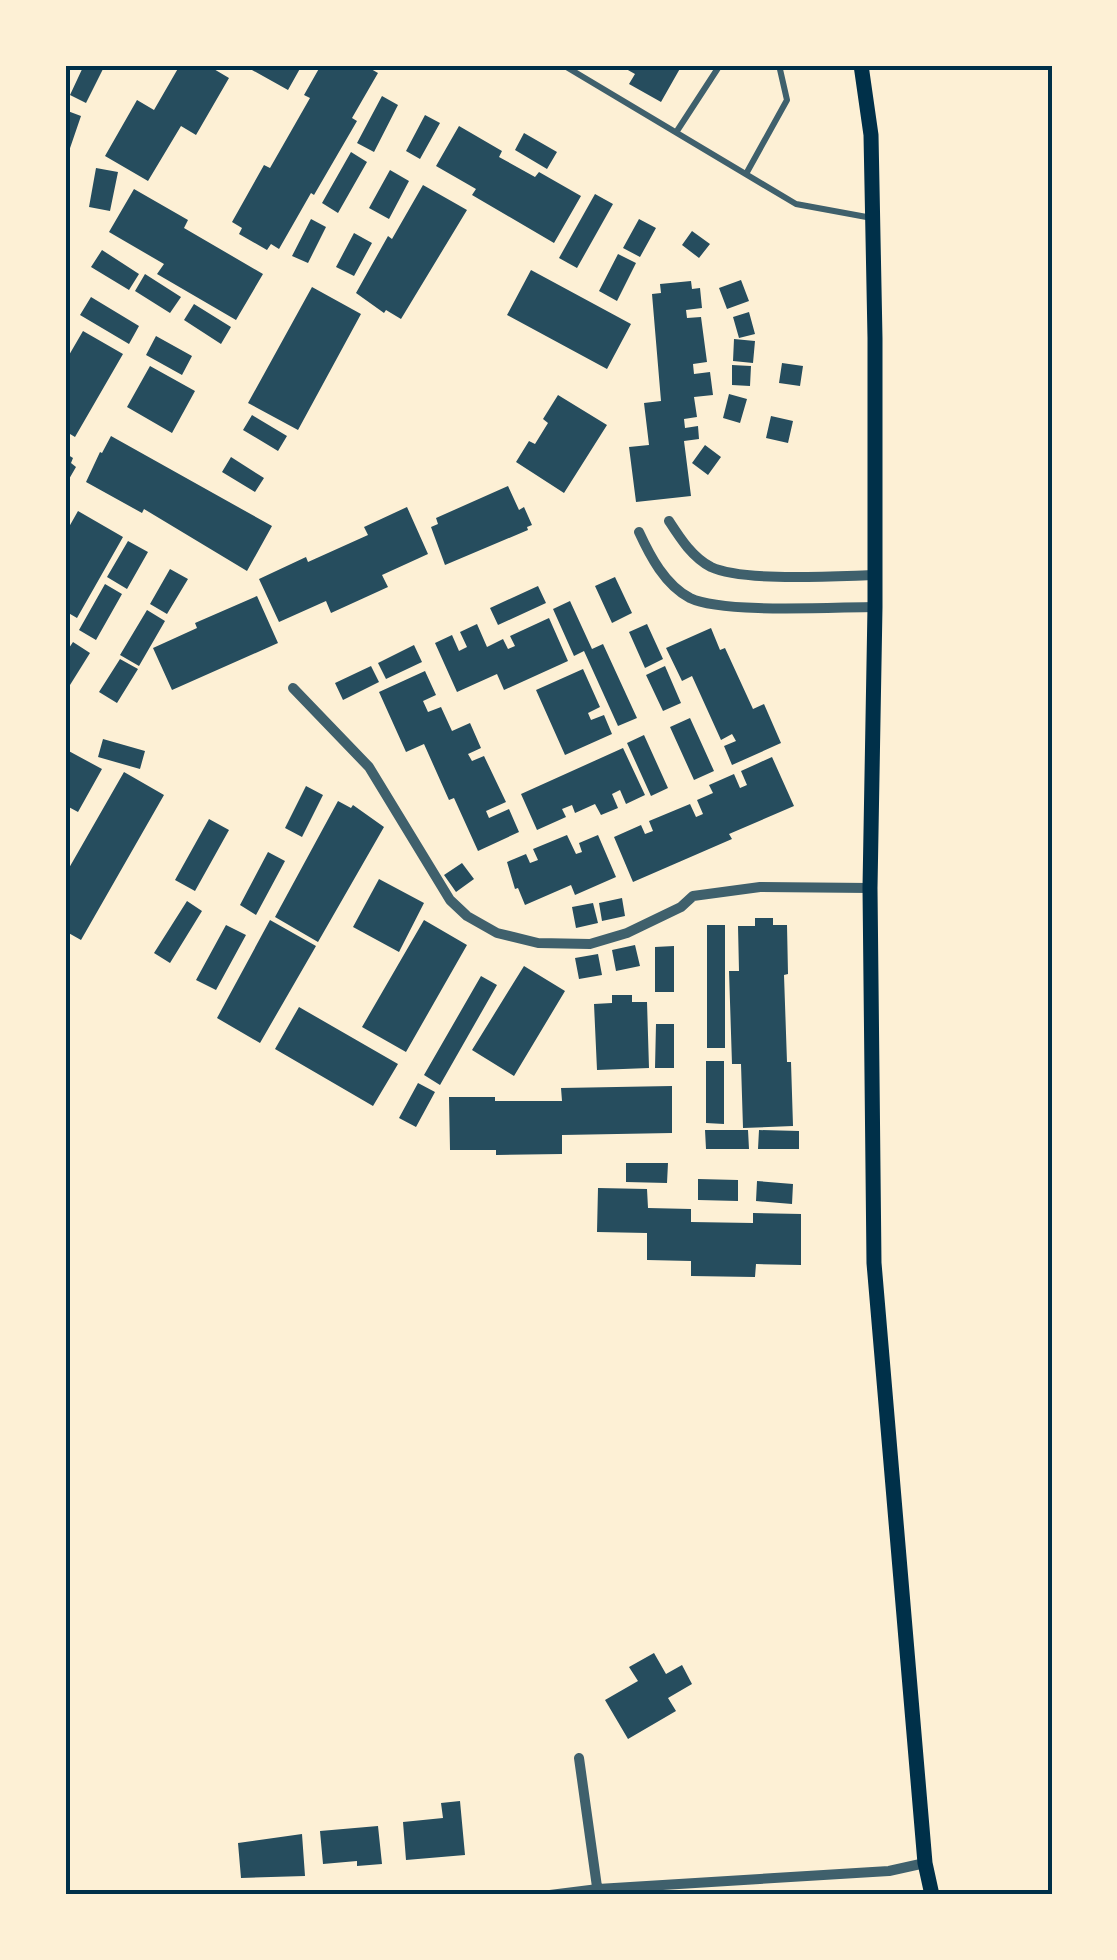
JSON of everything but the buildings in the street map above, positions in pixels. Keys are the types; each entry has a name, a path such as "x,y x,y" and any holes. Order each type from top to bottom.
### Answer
{"main road":[{"path":"861,65 871,135 872,218 875,607 870,888 874,1263 925,1864 932,1895"}],"street":[{"path":"668,522 697,557 720,570 769,575 875,576"},
{"path":"638,532 668,579 688,597 701,602 750,607 875,607"},
{"path":"293,688 369,767 450,900 467,916 497,933 538,944 590,944 627,933 682,907 693,896 760,888 870,888"},
{"path":"578,1758 598,1892"},
{"path":"550,1895 888,1871 925,1864"}],"lane":[{"path":"564,65 796,204 872,218"},
{"path":"677,132 720,65"},
{"path":"746,174 787,100 780,65"}]}
